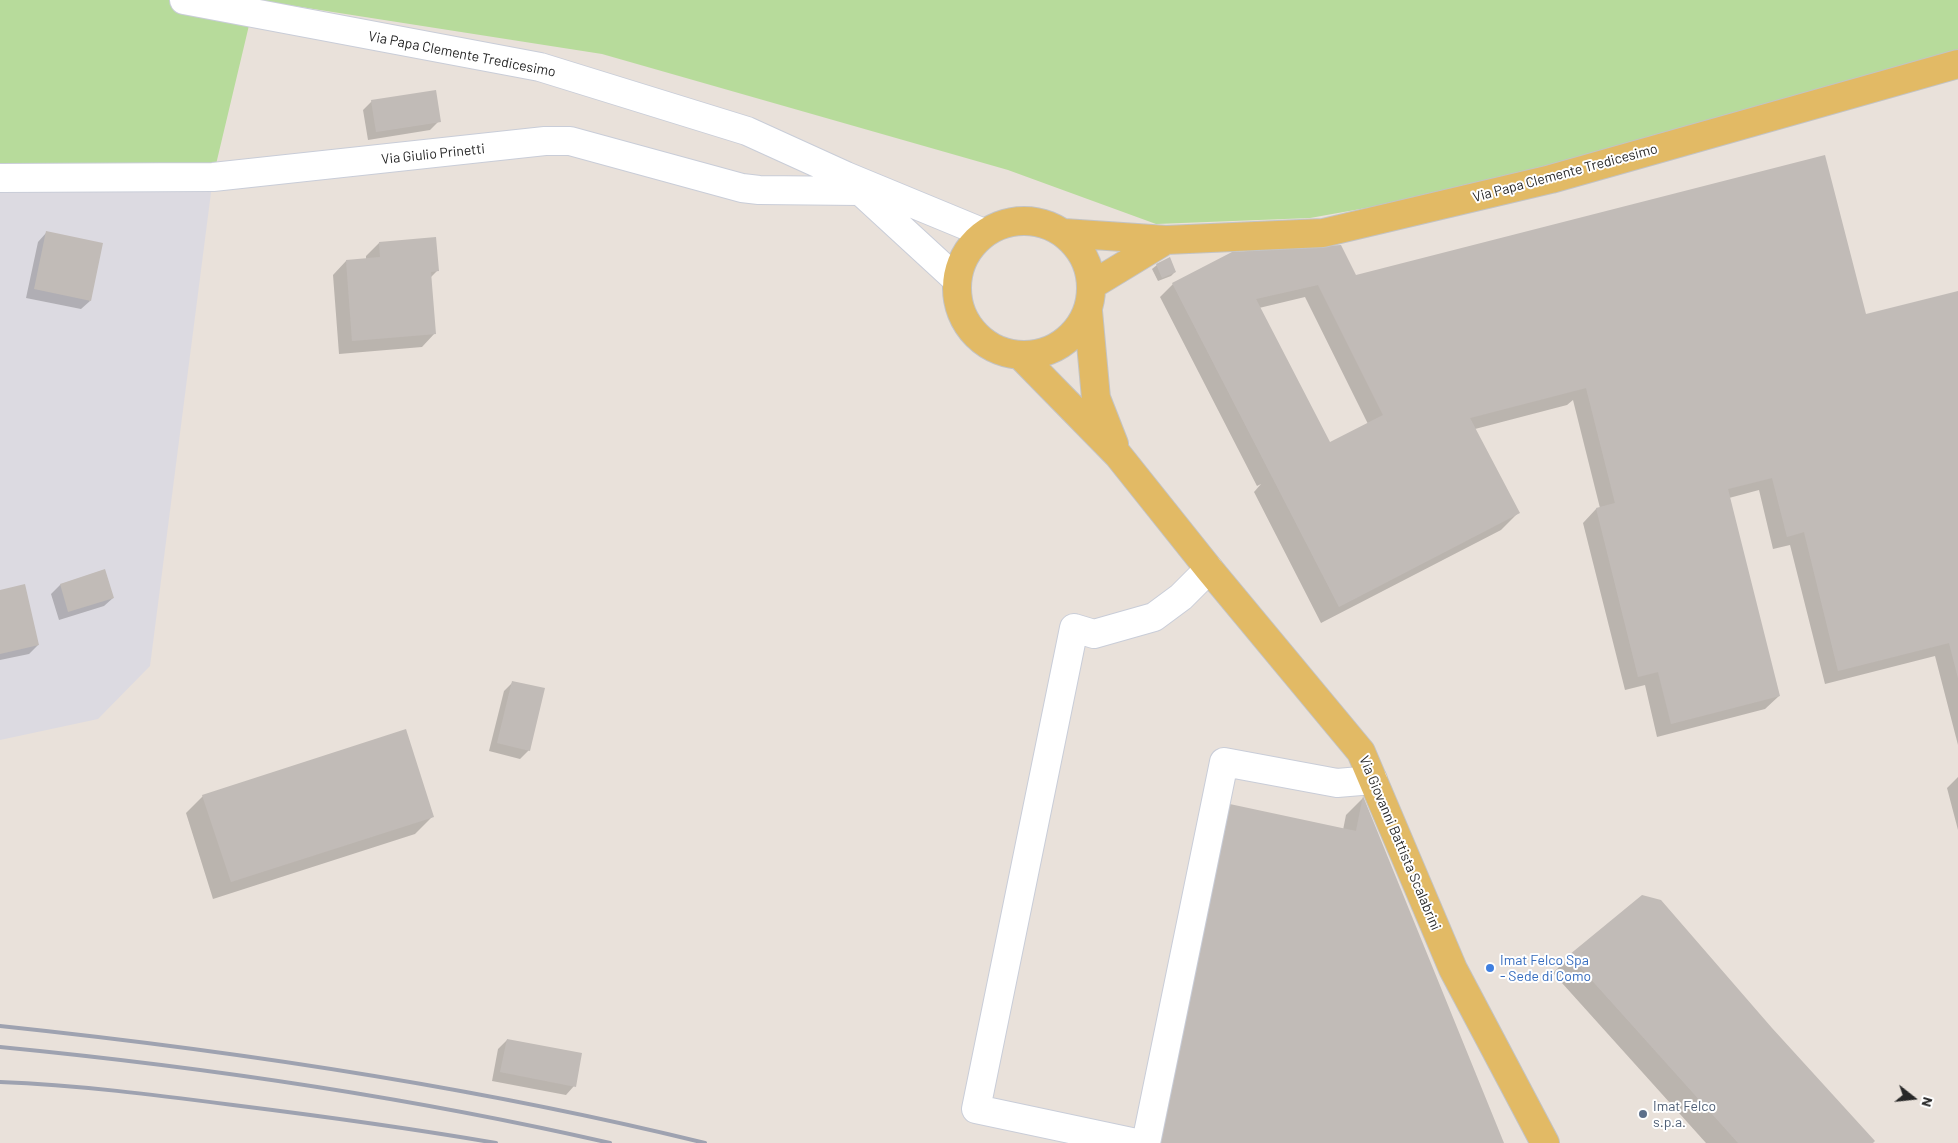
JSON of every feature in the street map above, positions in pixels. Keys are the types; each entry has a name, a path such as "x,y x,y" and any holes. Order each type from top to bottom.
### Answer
{"main road":[{"name":"Via Papa Clemente Tredicesimo","path":"1064,233 1166,240 1323,233 1551,179 1958,64"},
{"path":"1034,220 1064,233 1085,258 1090,298 1077,331 1058,348 1046,353 1022,357 998,352 970,331 958,306 956,279 966,253 984,233 1007,222 1034,220"},
{"name":"Via Papa Clemente Tredicesimo","path":"1090,298 1166,240"},
{"name":"Via Giovanni Battista Scalabrini","path":"1090,298 1096,398 1118,455"},
{"name":"Via Giovanni Battista Scalabrini","path":"1022,357 1118,455 1208,569 1361,752 1453,969 1545,1143"}],"street":[{"name":"Via Papa Clemente Tredicesimo","path":"184,0 540,67 747,131 853,183 984,233"},
{"name":"Via Giulio Prinetti","path":"0,178 213,177 545,141 570,141 742,188 759,190 853,183"},
{"name":"Via Papa Clemente Tredicesimo","path":"853,183 956,279"},
{"path":"1136,1143 976,1109 1074,628 1094,634 1154,617 1181,597 1208,569"},
{"path":"1146,1143 1224,762 1337,782 1373,780"}],"shaded area":[{"path":"213,177 150,666 98,719 0,740 0,178"}],"green space":[{"path":"0,0 255,0 213,177 0,178"},
{"path":"256,0 1958,0 1958,54 1528,179 1310,218 1156,224 1008,170 602,54"}],"building":[{"path":"436,90 441,122 376,132 371,100"},
{"path":"1825,155 1866,314 1958,291 1958,678 1949,643 1838,671 1804,532 1787,537 1772,478 1728,489 1780,696 1671,724 1658,672 1638,677 1596,508 1615,503 1586,388 1470,418 1520,513 1339,607 1172,283 1232,252 1341,245 1356,275","holes":["1318,285 1383,415 1330,442 1256,299"]},
{"path":"46,231 103,243 91,301 34,289"},
{"path":"436,237 439,271 431,272 436,334 352,341 346,260 380,257 379,242"},
{"path":"1170,257 1176,272 1162,278 1156,264"},
{"path":"105,569 114,598 68,612 60,584"},
{"path":"25,584 39,645 0,654 0,590"},
{"path":"512,681 545,688 530,751 497,743"},
{"path":"406,729 434,817 231,882 202,795"},
{"path":"1363,796 1504,1143 1153,1143 1225,803 1356,831"},
{"path":"1642,895 1661,900 1772,1028 1875,1141 1873,1143 1738,1143 1569,955"},
{"path":"507,1039 582,1053 576,1087 500,1072"}],"railway":[{"path":"0,1026 178,1047 354,1072 530,1104 705,1143"},
{"path":"0,1047 154,1064 306,1085 459,1111 610,1143"},
{"path":"0,1082 88,1088 299,1113 496,1143"}],"place":[{"name":"Imat Felco Spa - Sede di Como","path":"1490,968"},
{"name":"Imat Felco s.p.a.","path":"1643,1114"}]}
